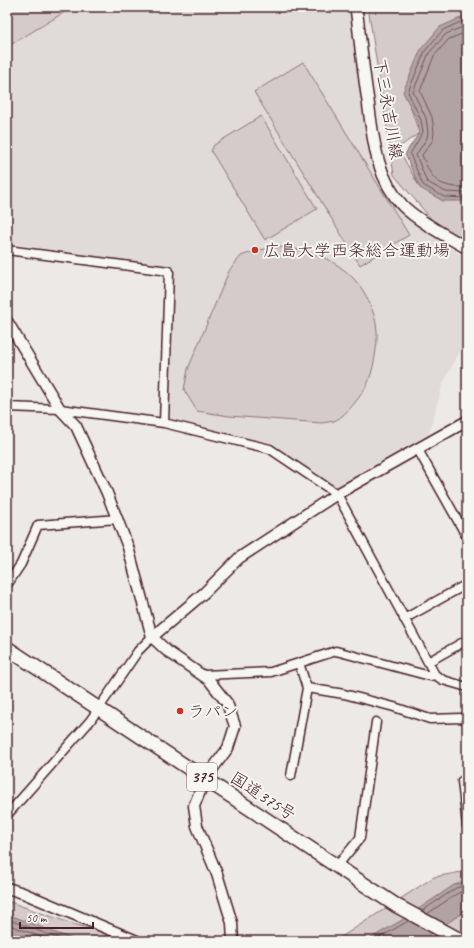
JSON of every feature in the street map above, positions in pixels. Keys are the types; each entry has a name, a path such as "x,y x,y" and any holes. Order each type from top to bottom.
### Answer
{"highway":[{"name":"国道375号","path":"7,648 397,906 460,940"}],"main road":[{"name":"下三永吉川線","path":"356,7 362,64 375,150 384,179 404,206 436,230 467,248"}],"street":[{"path":"7,250 169,271 164,423"},
{"path":"7,321 60,409 76,426 107,492 128,547 152,637 167,651 209,680 228,703 235,726 228,748 205,779 194,806 197,826 216,874 230,916 233,941"},
{"path":"7,407 60,409 164,423 270,449 337,494 435,675 443,680 467,687"},
{"path":"7,815 99,710 138,651 152,637 204,593 239,558 337,494 417,448 467,422"},
{"path":"417,448 467,537"},
{"path":"7,585 21,564 38,526 118,519"},
{"path":"404,618 467,584"},
{"path":"428,662 467,640"},
{"path":"203,675 271,672 336,651 430,676 435,675"},
{"path":"291,776 307,688 299,663"},
{"path":"307,688 344,694 387,705 430,719 461,718 467,720"},
{"path":"337,866 360,838 376,722"},
{"path":"467,780 462,781 467,822"},
{"path":"7,888 23,893 137,941"}],"shaded area":[{"name":"広島大学西条総合運動場","path":"7,7 352,7 369,149 374,163 406,216 441,242 467,258 467,338 443,383 429,434 335,487 273,445 169,419 170,268 7,243"},
{"path":"7,7 73,7 7,47"},
{"path":"368,7 457,7 465,16 408,100 419,133 398,148 420,188 467,189 467,241 438,227 394,175"},
{"path":"303,62 409,235 360,265 254,92"},
{"path":"261,116 317,209 265,240 211,151 214,145"},
{"path":"280,247 301,250 329,260 354,279 363,290 375,317 377,331 375,359 367,385 348,411 334,421 322,423 229,416 197,411 184,390 188,369 229,271 241,256 258,250"},
{"path":"467,871 467,941 335,941 434,877"},
{"path":"7,901 73,924 133,941 7,941"}],"water":[{"path":"467,7 467,201 443,201 420,188 405,154 419,133 418,122 403,92 421,49 440,27 465,16"},
{"path":"467,881 467,910 420,941 366,941 402,920 454,885"},
{"path":"7,914 77,941 7,941"}],"place":[{"name":"広島大学西条総合運動場","path":"255,250"},
{"name":"ラパン","path":"180,711"}]}
